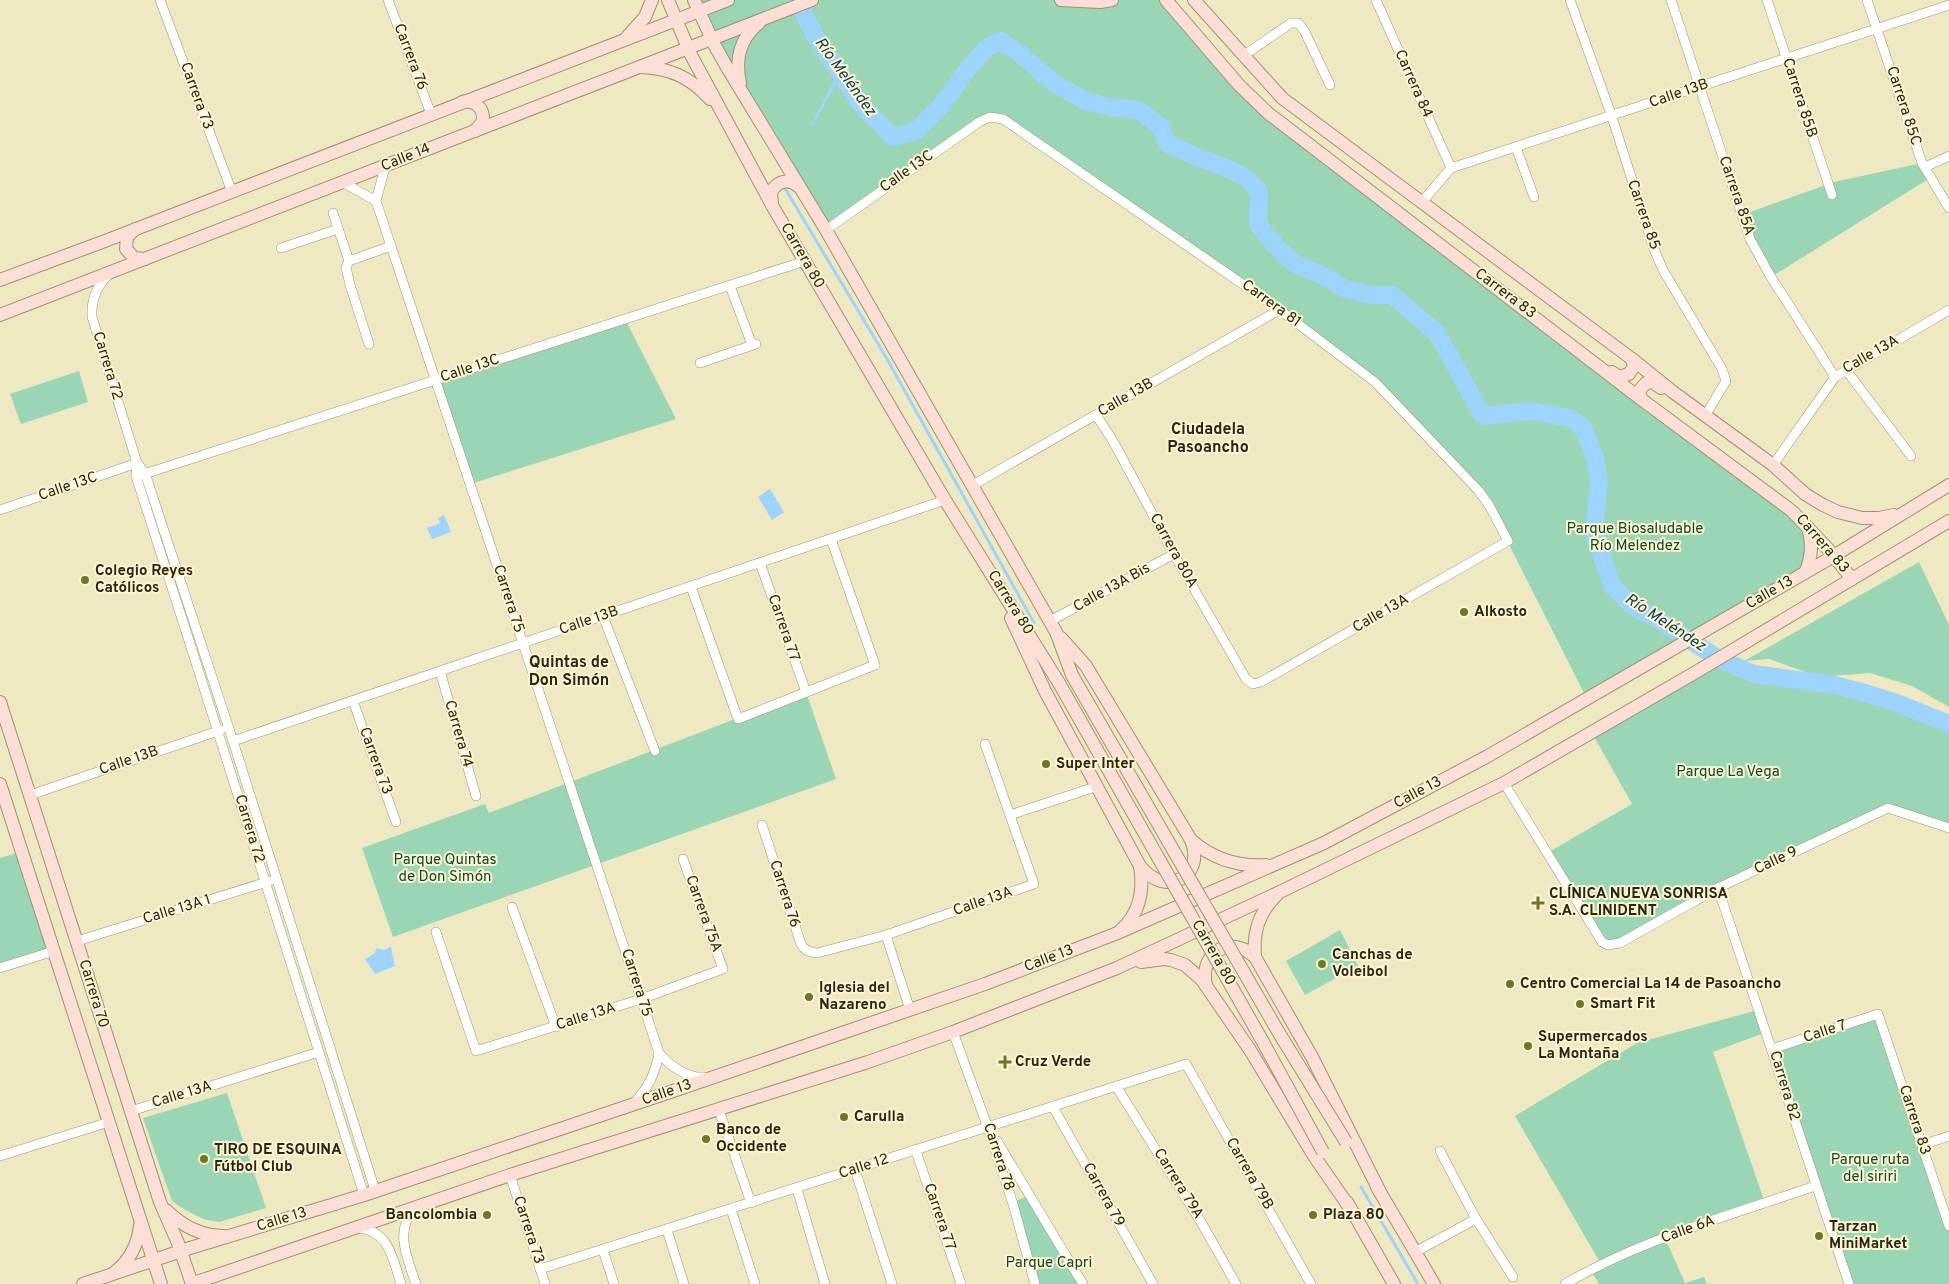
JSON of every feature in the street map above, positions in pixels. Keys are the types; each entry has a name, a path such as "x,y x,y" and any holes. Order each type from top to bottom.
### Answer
{"main road":[{"path":"619,42 639,24 652,0"},
{"name":"Carrera 80","path":"668,0 687,47 773,207 945,500 1059,683 1263,1042 1323,1152 1350,1208 1394,1284"},
{"path":"0,280 676,21 697,6 728,0"},
{"name":"Calle 14","path":"0,315 812,0"},
{"path":"1061,0 1100,2 1112,0"},
{"name":"Carrera 83","path":"1166,0 1240,85 1268,113 1641,399 1792,510 1834,556 1852,579"},
{"name":"Carrera 83","path":"1194,0 1282,98 1704,416 1773,465 1805,494 1831,509 1854,517 1879,518 1904,512"},
{"name":"Carrera 80","path":"697,6 711,38 826,230 1053,627 1072,675 1274,1024 1346,1142 1380,1192"},
{"path":"745,97 737,72 741,47 755,26 769,17"},
{"path":"633,68 664,69 676,73 702,91 721,112"},
{"path":"1240,85 1249,89 1256,86 1259,79 1257,71"},
{"path":"1268,113 1264,104 1267,98 1275,95 1282,98"},
{"path":"462,102 467,101 476,104 482,111 483,121 477,130 472,132"},
{"path":"773,207 770,197 774,187 778,184 793,182 801,189"},
{"path":"135,229 127,237 126,249 134,258 146,259"},
{"path":"1599,366 1603,366 1619,377 1625,377 1632,371 1634,366 1632,360"},
{"path":"1641,399 1639,392 1646,383 1652,382 1668,392 1673,392"},
{"name":"Calle 13","path":"83,1284 181,1251 370,1193 712,1078 985,984 1115,934 1278,862 1324,844 1488,756 1834,556 1949,485"},
{"path":"1792,510 1800,503 1805,494"},
{"name":"Calle 13","path":"192,1284 510,1175 719,1110 953,1032 1117,968 1284,890 1504,783 1696,672 1949,521"},
{"path":"1805,573 1810,560 1811,547 1807,526"},
{"path":"986,563 1045,692 1140,866 1147,875 1156,881 1167,883 1177,881 1186,875 1192,866 1195,856 1190,840 1086,666 1053,627"},
{"name":"Carrera 70","path":"0,702 160,1202 181,1251 192,1284"},
{"name":"Carrera 70","path":"0,784 4,809 54,951 161,1284"},
{"path":"1190,840 1209,854 1231,863 1254,866 1278,862"},
{"path":"1115,934 1128,922 1138,905 1141,892 1140,866"},
{"path":"1255,957 1254,935 1261,915 1267,905 1284,890"},
{"path":"1206,986 1205,968 1208,960 1222,948 1240,947 1255,957"},
{"name":"Carrera 80","path":"1255,957 1310,1053 1380,1192 1434,1284"},
{"name":"Carrera 80","path":"1117,968 1143,961 1164,959 1179,962 1192,969 1250,1050 1314,1156 1350,1208"},
{"path":"97,1085 104,1090 113,1089 120,1078"},
{"path":"160,1202 174,1217 191,1229 211,1235 231,1236"},
{"path":"108,1276 122,1266 133,1252 139,1235 139,1218"},
{"path":"216,1284 231,1270"}],"street":[{"name":"Carrera 73","path":"160,0 232,192"},
{"name":"Carrera 76","path":"388,0 431,114"},
{"name":"Carrera 84","path":"1376,0 1451,168"},
{"name":"Carrera 85","path":"1570,0 1612,117 1651,240 1663,270 1722,369 1726,381 1704,416"},
{"name":"Carrera 85A","path":"1671,0 1750,238 1771,277 1835,377"},
{"name":"Carrera 85B","path":"1767,0 1832,195"},
{"name":"Carrera 85C","path":"1867,0 1924,167 1949,208"},
{"name":"Calle 13B","path":"1451,168 1612,117 1700,86 1949,5"},
{"path":"1243,56 1291,23 1298,23 1304,30 1330,85"},
{"name":"Calle 13C","path":"826,230 979,122 990,117"},
{"name":"Carrera 81","path":"990,117 1003,119 1279,310 1375,382 1478,490 1489,505 1508,541"},
{"path":"1516,147 1534,197"},
{"path":"1924,167 1949,156"},
{"path":"344,183 376,202 385,167"},
{"path":"1422,202 1451,168"},
{"name":"Carrera 75","path":"376,202 659,1054"},
{"path":"333,213 350,261"},
{"path":"281,248 338,229"},
{"path":"370,344 345,270 350,261 391,246"},
{"name":"Calle 13C","path":"136,476 805,261"},
{"name":"Carrera 72","path":"110,273 101,282 95,293 92,317 136,463 136,476 336,1108 370,1193"},
{"path":"700,363 754,345 730,286"},
{"name":"Calle 13B","path":"973,485 1279,310"},
{"name":"Calle 13A","path":"1773,465 1835,377 1949,310"},
{"path":"1846,370 1911,456"},
{"name":"Carrera 80A","path":"1096,415 1113,441 1174,554 1246,679 1253,684"},
{"name":"Calle 13C","path":"0,510 136,463"},
{"name":"Carrera 72","path":"136,463 145,473 233,741 348,1105 370,1193"},
{"name":"Calle 13B","path":"233,741 945,500"},
{"path":"690,587 738,719 875,665 831,539"},
{"name":"Calle 13A","path":"1253,684 1261,682 1508,541"},
{"name":"Calle 13A Bis","path":"1053,627 1174,554"},
{"name":"Carrera 77","path":"760,563 806,692"},
{"path":"602,616 655,751"},
{"name":"Carrera 74","path":"440,671 476,796"},
{"name":"Carrera 73","path":"353,701 396,822"},
{"name":"Calle 13B","path":"30,794 228,728"},
{"path":"985,744 1010,815 1098,786"},
{"name":"Calle 9","path":"1504,783 1602,942 1608,945 1620,942 1718,888 1888,808 1949,828"},
{"name":"Calle 13A","path":"817,953 886,935 1034,884 1010,815"},
{"name":"Carrera 76","path":"762,825 800,944 805,950 817,953"},
{"name":"Carrera 75A","path":"683,859 723,969"},
{"name":"Calle 13A 1","path":"76,941 276,879"},
{"name":"Carrera 82","path":"1718,888 1848,1284"},
{"path":"512,907 556,1027"},
{"name":"Calle 13A","path":"436,932 476,1051 641,999 723,969"},
{"path":"886,935 910,1010"},
{"path":"0,968 54,951"},
{"path":"293,969 304,965"},
{"name":"Calle 7","path":"1772,1049 1878,1014"},
{"name":"Carrera 83","path":"1878,1014 1949,1226"},
{"name":"Carrera 78","path":"953,1032 1013,1204 1035,1284"},
{"name":"Calle 13A","path":"131,1111 319,1052"},
{"path":"659,1054 668,1064 680,1072 692,1076 712,1078"},
{"path":"633,1104 651,1081 659,1054"},
{"name":"Calle 12","path":"540,1269 1186,1064"},
{"name":"Carrera 79B","path":"1186,1064 1311,1284"},
{"name":"Carrera 79A","path":"1116,1086 1201,1222 1236,1284"},
{"path":"336,1108 348,1105"},
{"name":"Carrera 79","path":"1052,1107 1153,1284"},
{"path":"719,1110 751,1203"},
{"path":"0,1156 109,1122"},
{"path":"988,1128 1083,1284"},
{"path":"1922,1145 1949,1136"},
{"name":"Carrera 77","path":"916,1151 961,1284"},
{"path":"1440,1151 1476,1219 1513,1277"},
{"path":"855,1170 892,1284"},
{"name":"Carrera 73","path":"510,1175 545,1284"},
{"name":"Calle 6A","path":"1565,1284 1590,1269 1665,1238 1815,1186"},
{"path":"797,1189 825,1284"},
{"path":"415,1207 407,1219 403,1234 405,1248 416,1284"},
{"path":"731,1209 754,1284"},
{"path":"1415,1252 1476,1219"},
{"path":"350,1229 368,1229 383,1238 392,1254 401,1284"},
{"path":"667,1230 684,1284"},
{"path":"603,1250 614,1284"}],"green space":[{"name":"Parque Biosaludable Río Melendez","path":"694,0 1166,0 1239,85 1807,526 1808,565 1587,699 1489,505 1375,382 1003,119 990,117 826,230"},
{"path":"1922,163 1930,178 1771,277 1742,215 1834,182"},
{"path":"625,319 676,419 470,484 435,380"},
{"path":"79,371 88,402 21,424 10,394"},
{"path":"1919,562 1949,625 1949,707 1912,686 1870,673 1820,677 1769,659 1744,661"},
{"name":"Parque La Vega","path":"1719,659 1754,674 1834,685 1862,692 1897,703 1949,724 1949,828 1888,808 1608,945 1547,853 1632,804 1592,733"},
{"name":"Parque Quintas de Don Simón","path":"806,692 836,779 393,937 362,848 485,804 489,813"},
{"path":"17,853 49,948 0,964 0,858"},
{"name":"Canchas de Voleibol","path":"1340,930 1358,966 1305,995 1286,961"},
{"path":"1758,1010 1767,1032 1713,1052 1765,1203 1665,1238 1685,1283 1704,1277 1707,1284 1599,1284 1590,1269 1601,1264 1515,1116 1637,1043"},
{"name":"Parque ruta del siriri","path":"1878,1014 1949,1226 1949,1284 1849,1284 1772,1049"},
{"name":"TIRO DE ESQUINA Fútbol Club","path":"227,1093 266,1208 219,1222 203,1219 172,1201 143,1118"},
{"name":"Parque Capri","path":"1028,1196 1083,1284 1035,1284 1016,1201"}],"water":[{"path":"770,489 784,512 772,520 758,497"},
{"path":"444,515 451,532 432,539 427,528 440,523 438,518"},
{"path":"391,947 395,966 375,974 365,959 374,954 377,948 384,950"}],"waterway":[{"name":"Río Meléndez","path":"797,0 816,38 863,107 893,137 916,131 942,105 966,71 987,47 1001,41 1013,49"},
{"name":"Río Meléndez","path":"1019,53 1054,83 1085,101 1111,107 1138,110 1161,127 1168,144 1225,167 1248,179 1259,192 1258,224 1275,245 1294,263 1328,278 1345,289 1372,295 1392,295 1437,333 1483,416 1530,411 1570,418 1583,428 1595,457 1599,481 1594,533 1612,586 1634,607 1659,620 1719,659 1754,674 1834,685 1862,692 1897,703 1949,724"},
{"path":"812,125 840,73"},
{"path":"783,185 887,359 1034,623"},
{"path":"1361,1187 1418,1284"}],"place":[{"name":"Colegio Reyes Católicos","path":"85,580"},
{"name":"Alkosto","path":"1464,612"},
{"name":"Super Inter","path":"1046,764"},
{"name":"CLÍNICA NUEVA SONRISA S.A. CLINIDENT","path":"1538,903"},
{"name":"Canchas de Voleibol","path":"1322,964"},
{"name":"Centro Comercial La 14 de Pasoancho","path":"1510,984"},
{"name":"Iglesia del Nazareno","path":"809,997"},
{"name":"Smart Fit","path":"1580,1004"},
{"name":"Supermercados La Montaña","path":"1528,1046"},
{"name":"Cruz Verde","path":"1005,1062"},
{"name":"Carulla","path":"844,1117"},
{"name":"Banco de Occidente","path":"706,1139"},
{"name":"TIRO DE ESQUINA Fútbol Club","path":"204,1159"},
{"name":"Bancolombia","path":"487,1215"},
{"name":"Plaza 80","path":"1313,1215"},
{"name":"Tarzan MiniMarket","path":"1819,1236"}],"district":[{"name":"Ciudadela Pasoancho","path":"1208,439"},
{"name":"Quintas de Don Simón","path":"569,672"}]}
